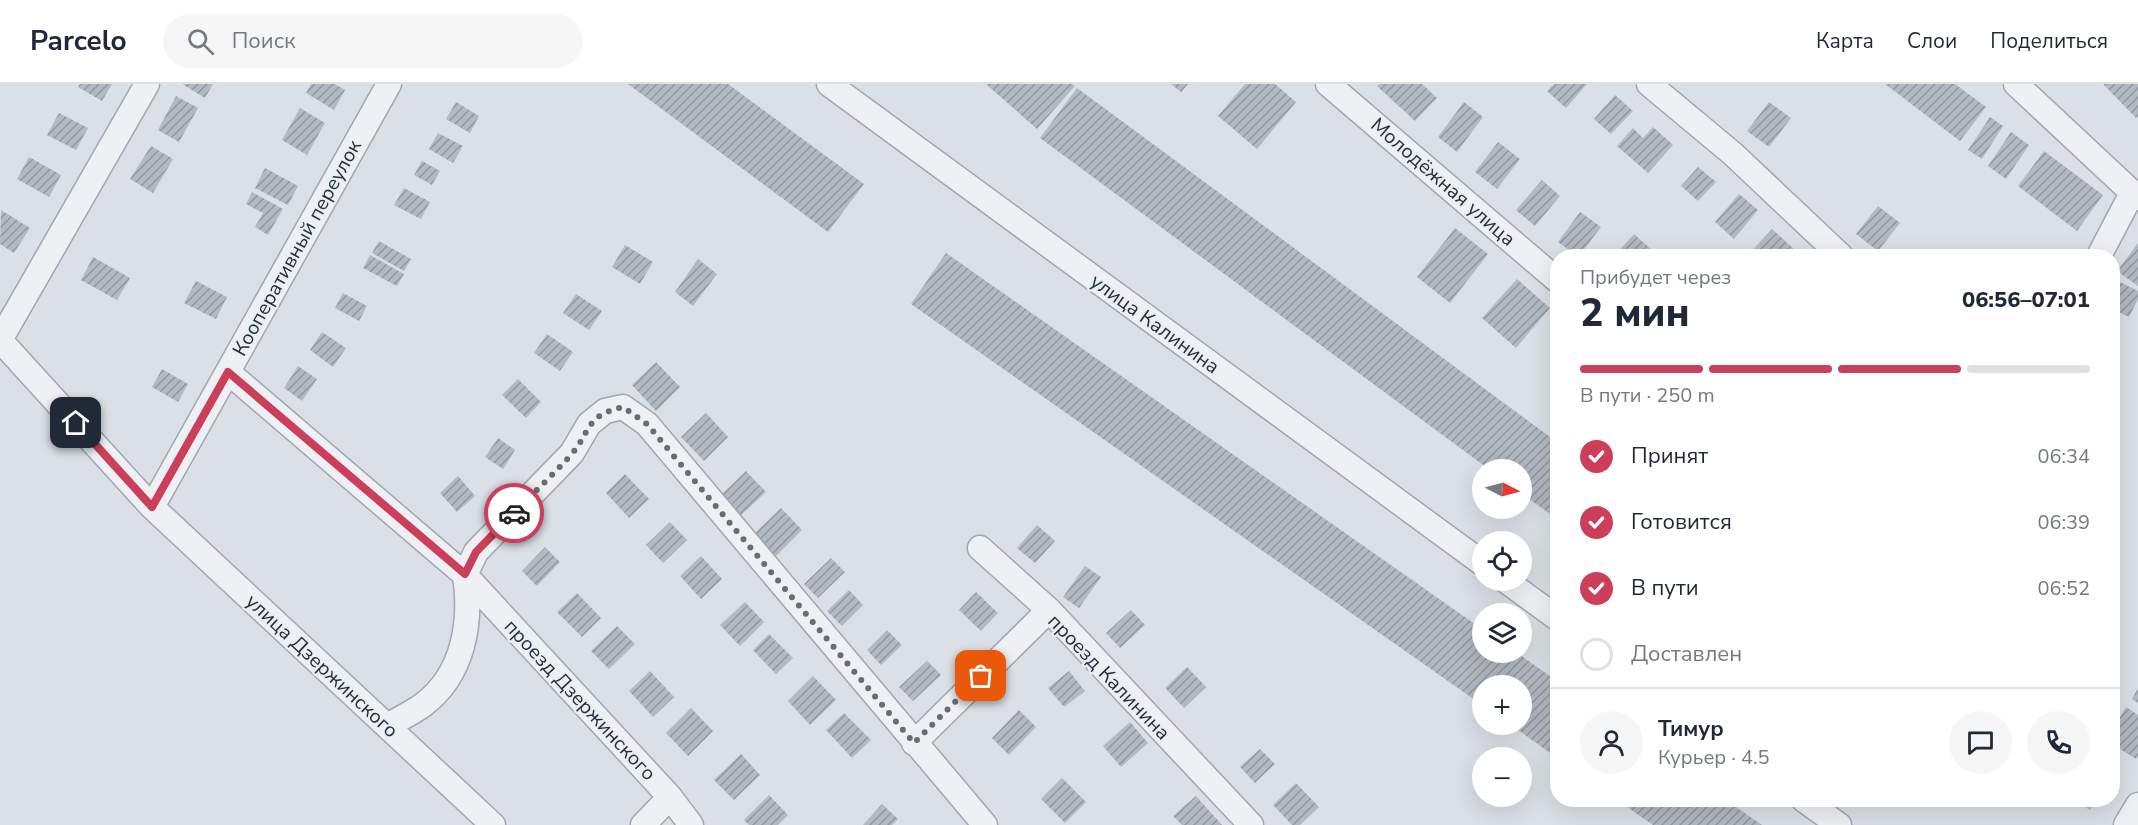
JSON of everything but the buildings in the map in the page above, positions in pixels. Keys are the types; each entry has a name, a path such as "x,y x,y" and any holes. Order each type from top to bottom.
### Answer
{"street":[{"path":"0,340 147,84"},
{"name":"Кооперативный переулок","path":"152,507 388,84"},
{"name":"улица Калинина","path":"829,84 1472,556"},
{"name":"Молодёжная улица","path":"1328,84 1550,274"},
{"path":"1650,84 1733,154 1834,249"},
{"path":"2016,84 2135,195 2103,249"},
{"name":"улица Дзержинского","path":"0,340 152,507 493,825"},
{"name":"проезд Дзержинского","path":"228,372 465,574 669,797 643,825"},
{"path":"387,726 423,705 446,682 461,654 468,597 465,574 476,552 572,453 589,424 605,411 623,407 647,424 985,825"},
{"path":"980,548 1049,610"},
{"path":"1520,591 1550,613"},
{"name":"проезд Калинина","path":"914,743 1049,610 1251,825"},
{"path":"669,797 692,825"},
{"path":"2126,825 2138,805"},
{"path":"1819,807 1839,825"}],"way so far":[{"path":"514,513 572,453 589,424 605,411 623,407 647,424 914,743 981,676"}],"route":[{"path":"76,423 152,507 228,372 465,574 476,552 514,513"}]}
